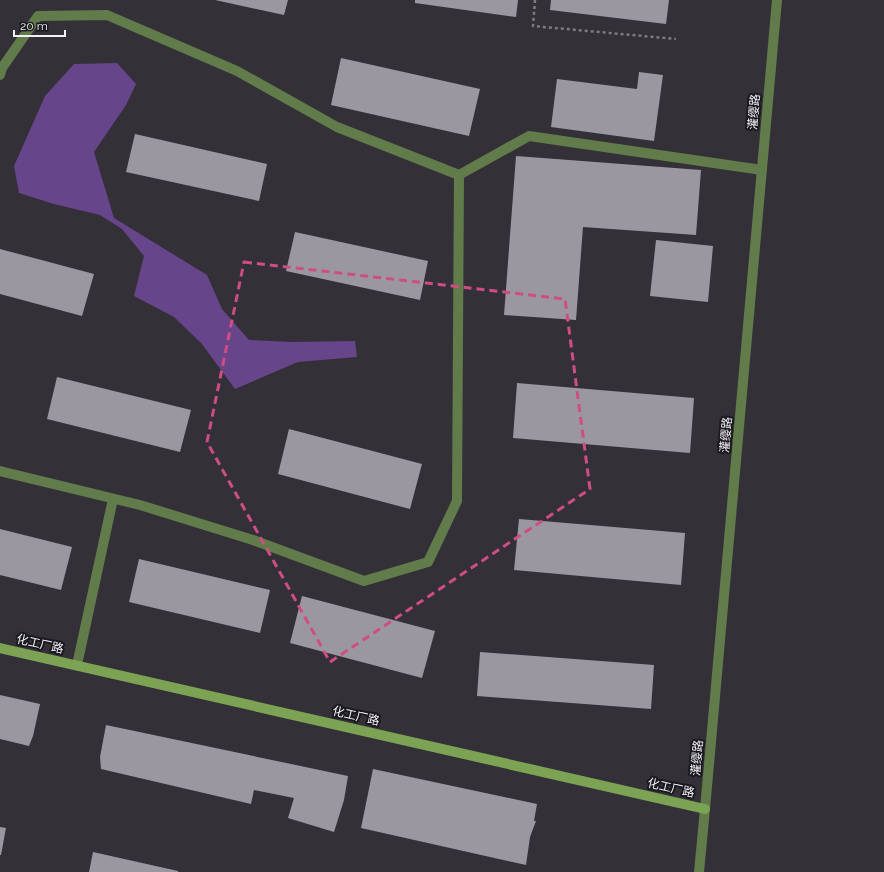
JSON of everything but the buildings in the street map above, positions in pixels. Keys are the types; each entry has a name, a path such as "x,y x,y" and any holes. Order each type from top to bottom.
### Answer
{"street":[{"name":"灌缨路","path":"699,872 706,809 777,0"},
{"path":"0,75 2,68 38,16 107,15 237,71 337,127 459,175"},
{"path":"459,175 529,136 762,170"},
{"path":"0,471 140,505 253,540 364,581 428,562 457,501 459,175"},
{"path":"77,665 113,499"},
{"name":"化工厂路","path":"0,648 706,809"}],"path":[{"path":"535,0 533,26 676,39"}],"highlighted area":[{"path":"244,262 565,299 590,489 330,662 207,442"}],"shaded area":[{"path":"117,63 136,84 126,105 94,152 114,218 207,275 222,309 249,340 292,342 355,341 357,357 298,362 235,389 202,344 174,317 134,296 144,256 122,229 100,215 54,204 19,193 14,166 45,96 74,64"}]}
